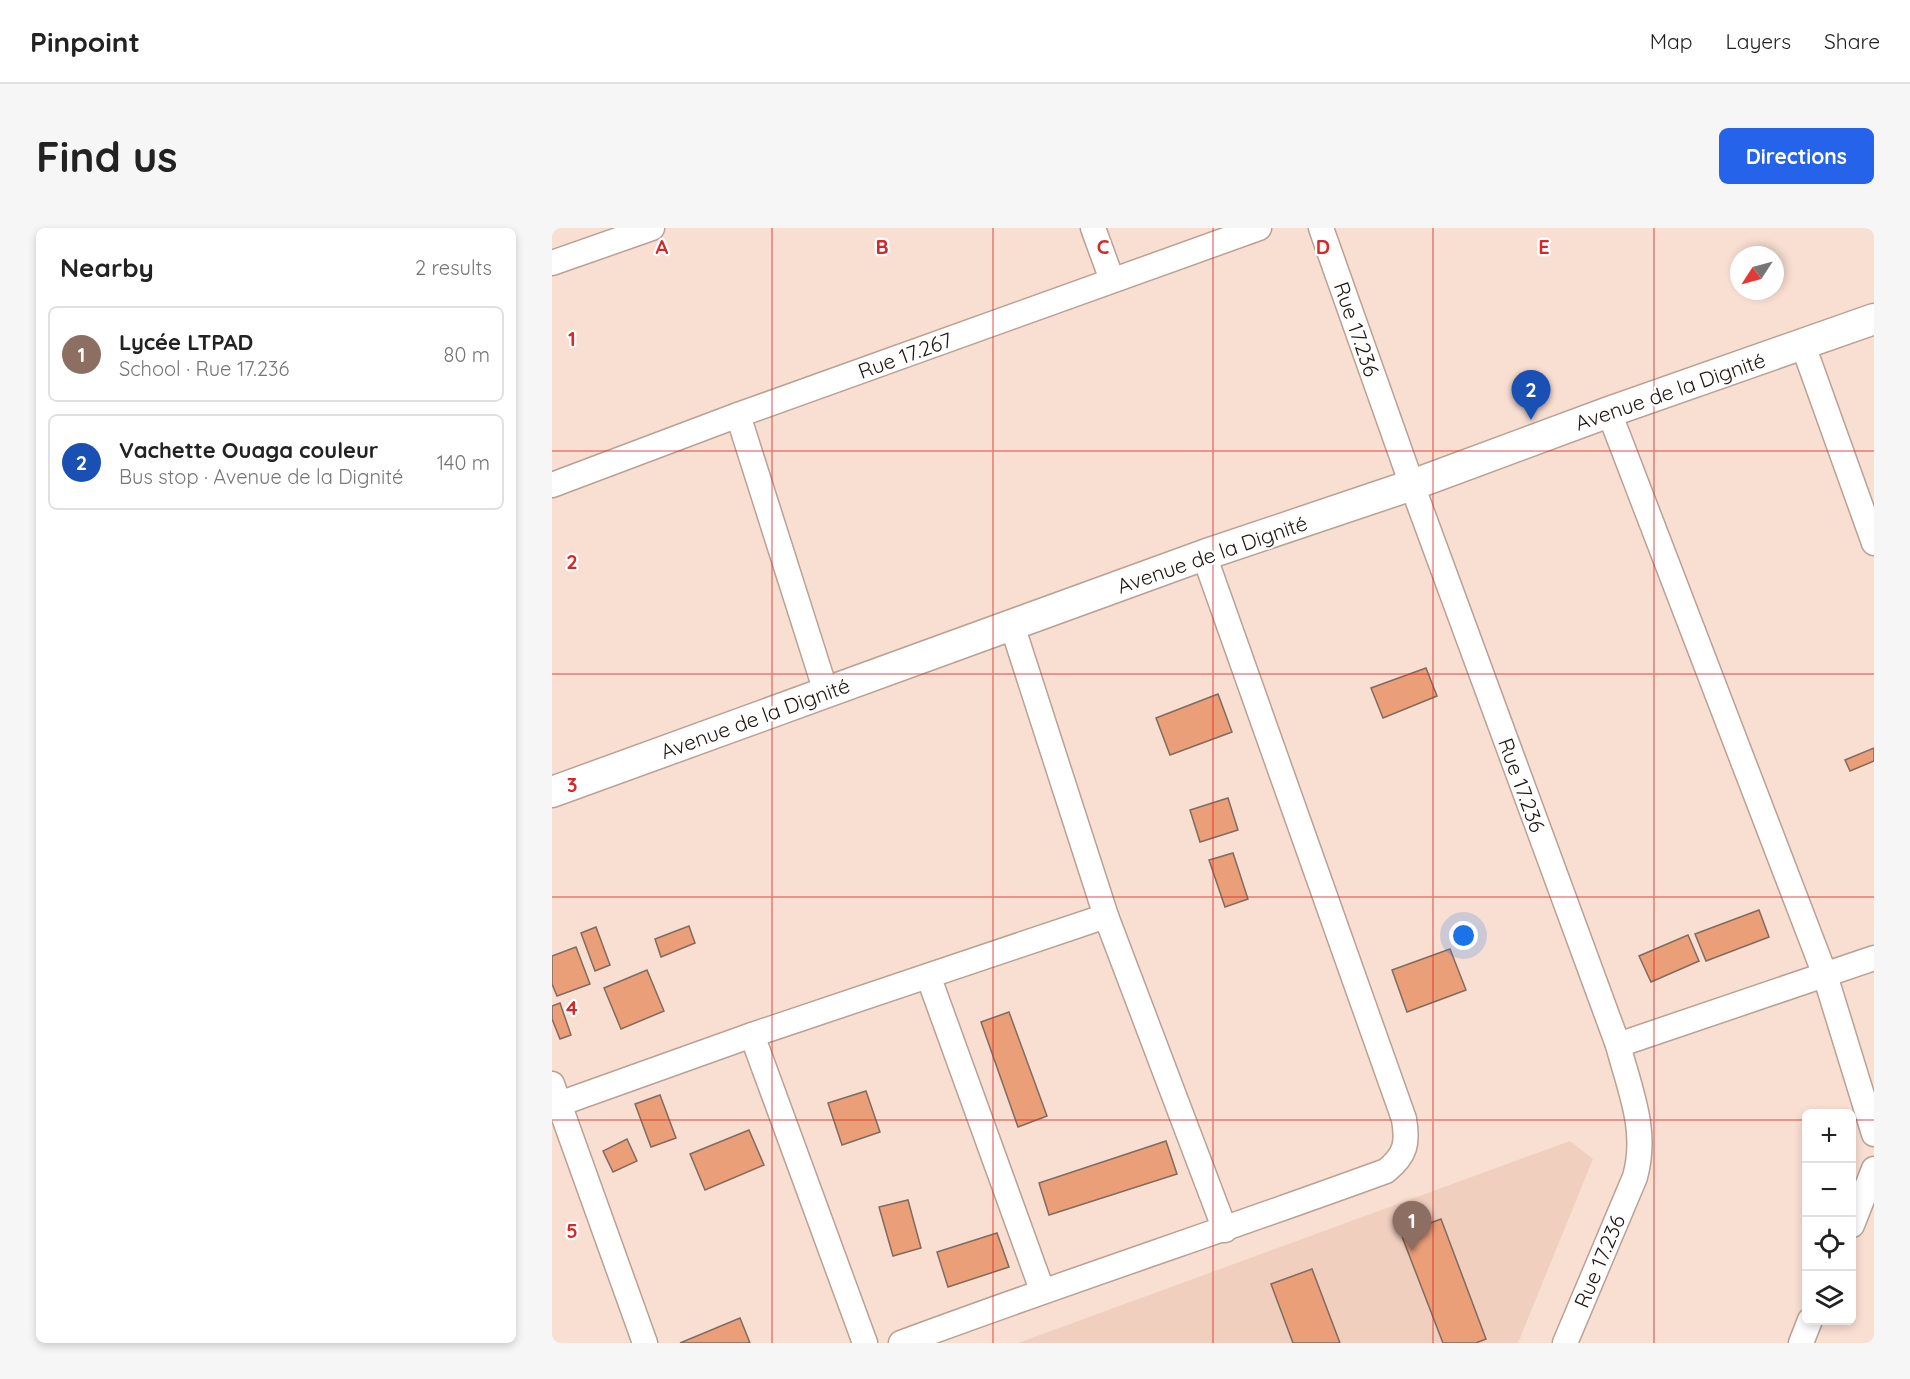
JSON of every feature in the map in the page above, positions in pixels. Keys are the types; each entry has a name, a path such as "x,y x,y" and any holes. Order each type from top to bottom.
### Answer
{"street":[{"path":"552,263 652,228"},
{"path":"1093,228 1112,280"},
{"name":"Rue 17.267","path":"552,485 738,415 1259,228"},
{"name":"Rue 17.236","path":"1321,228 1412,485 1618,1046 1639,1123 1641,1156 1635,1177 1565,1343"},
{"name":"Avenue de la Dignité","path":"552,792 1204,555 1412,485 1609,411 1874,319"},
{"path":"1803,345 1874,543"},
{"path":"1609,411 1826,975 1874,1134"},
{"path":"738,415 826,692"},
{"path":"901,1343 1042,1290 1225,1230 1386,1172 1401,1160 1408,1142 1404,1119 1204,555"},
{"path":"1012,625 1106,916 1225,1230"},
{"path":"645,1343 556,1094 753,1035 930,978 1106,916"},
{"path":"1618,1046 1874,958"},
{"path":"930,978 1042,1290"},
{"path":"753,1035 865,1343"},
{"path":"1854,1217 1874,1169"},
{"path":"1800,1343 1808,1325"}],"shaded area":[{"path":"1570,1141 1593,1159 1518,1343 1018,1343"}],"building":[{"path":"1426,668 1437,696 1383,718 1371,688"},
{"path":"1218,694 1232,732 1170,755 1156,718"},
{"path":"1874,748 1874,761 1850,771 1845,760"},
{"path":"1228,798 1238,830 1200,842 1190,810"},
{"path":"1233,853 1248,899 1225,907 1209,860"},
{"path":"1759,910 1769,937 1706,961 1695,934"},
{"path":"689,926 695,943 661,957 655,939"},
{"path":"596,927 610,965 595,971 581,933"},
{"path":"1688,935 1699,961 1651,982 1639,956"},
{"path":"576,947 590,984 557,996 552,984 552,956"},
{"path":"1450,949 1466,990 1407,1012 1392,970"},
{"path":"647,970 664,1011 621,1029 604,988"},
{"path":"560,1003 571,1035 560,1039 552,1019 552,1006"},
{"path":"1009,1012 1047,1116 1018,1127 981,1022"},
{"path":"866,1091 880,1132 842,1145 828,1103"},
{"path":"660,1095 676,1138 651,1147 635,1104"},
{"path":"749,1130 764,1165 705,1190 690,1154"},
{"path":"627,1139 637,1161 613,1172 603,1151"},
{"path":"1166,1141 1177,1174 1049,1215 1039,1183"},
{"path":"908,1200 921,1248 893,1256 879,1207"},
{"path":"1441,1219 1486,1339 1476,1343 1443,1343 1401,1234"},
{"path":"997,1233 1009,1267 948,1287 937,1252"},
{"path":"1312,1269 1340,1343 1293,1343 1271,1284"},
{"path":"740,1318 750,1343 680,1343"}],"place":[{"name":"Vachette Ouaga couleur","path":"1531,420"},
{"name":"Lycée LTPAD","path":"1412,1251"}]}
